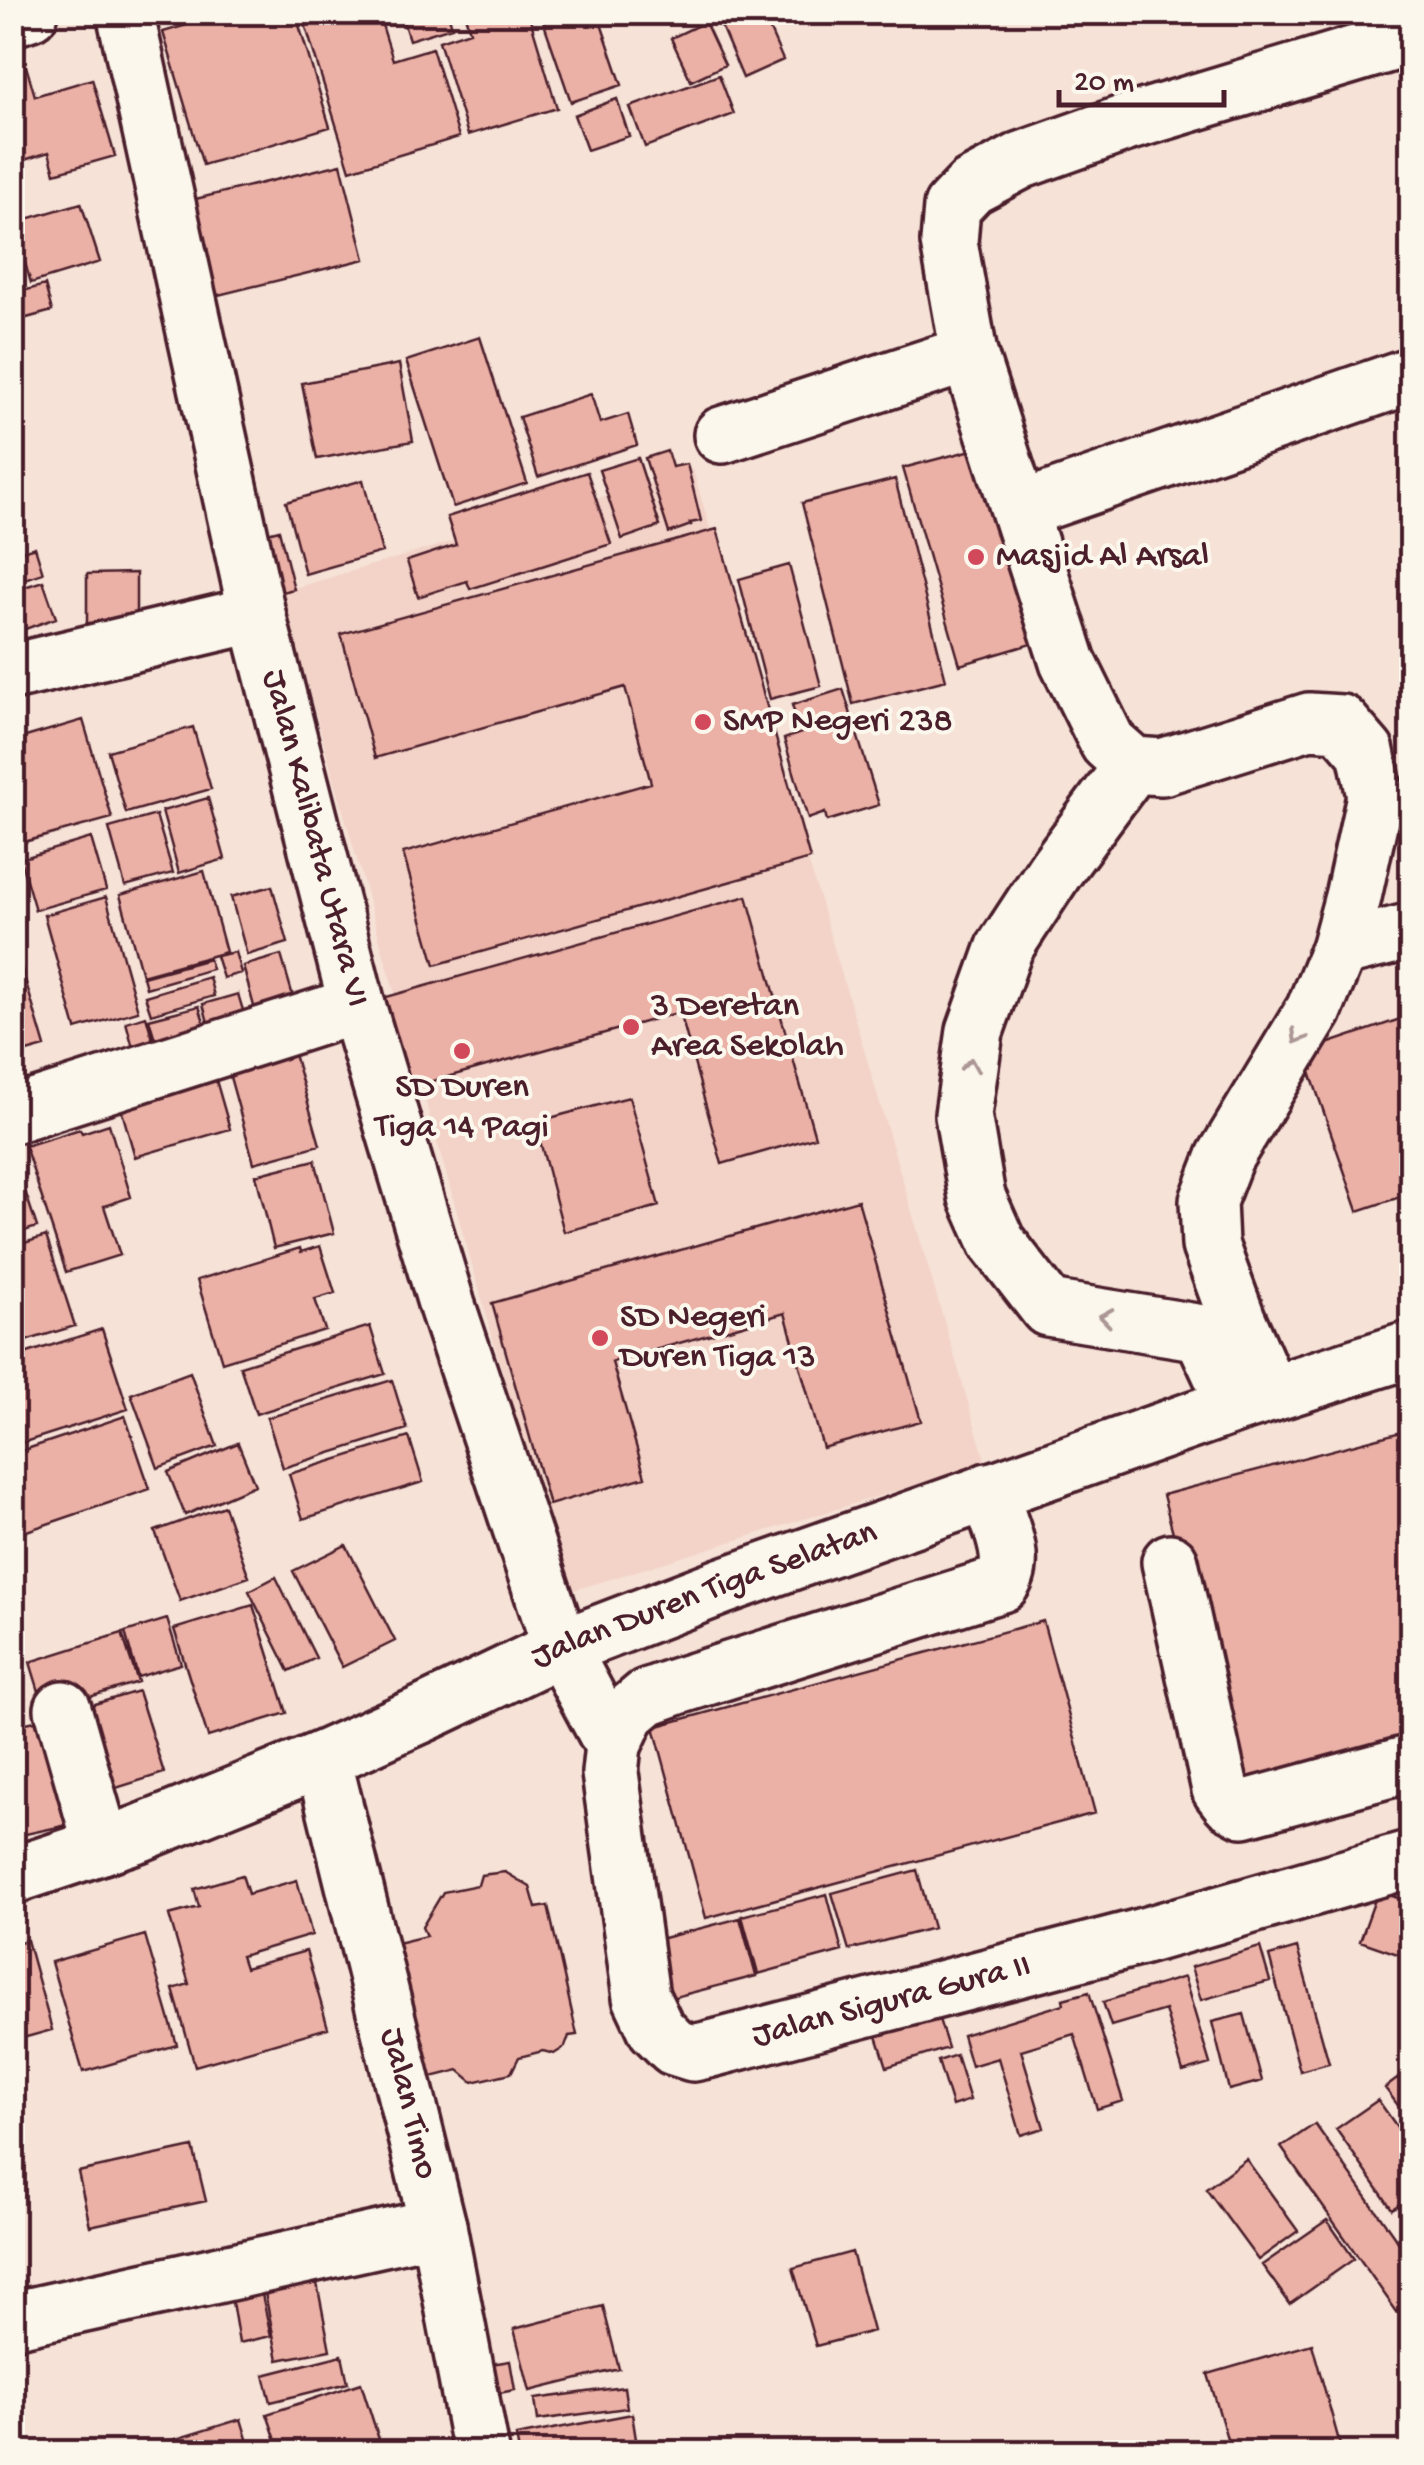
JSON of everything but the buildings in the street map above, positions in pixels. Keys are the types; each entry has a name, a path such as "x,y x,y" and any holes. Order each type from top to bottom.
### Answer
{"street":[{"path":"12,18 30,12"},
{"name":"Jalan Kalibata Utara VI","path":"126,12 257,614 357,1005 447,1306 561,1648"},
{"path":"1252,1399 1231,1302 1210,1245 1208,1200 1225,1157 1314,1010 1393,790 1341,723 1309,721 1162,768 1133,765 1108,743 1068,662 969,354 949,242 952,208 971,187 1022,160 1124,124 1412,37"},
{"path":"722,435 969,354"},
{"path":"1020,510 1412,375"},
{"path":"12,672 257,614"},
{"path":"1133,765 1056,869 1006,946 975,1031 963,1115 977,1197 998,1242 1048,1308 1202,1334 1252,1399"},
{"path":"1339,949 1412,931"},
{"path":"12,1115 357,1005"},
{"path":"1166,1327 1231,1302"},
{"name":"Jalan Duren Tiga Selatan","path":"12,1876 138,1834 324,1758 561,1648 722,1586 1252,1399 1412,1349"},
{"path":"613,1744 628,1713 647,1697 1001,1584 1010,1561 988,1491"},
{"path":"1170,1562 1220,1789 1230,1802 1243,1809 1412,1763"},
{"name":"Jalan Sigura Gura II","path":"561,1648 613,1744 610,1773 640,1996 656,2029 674,2048 692,2052 1136,1938 1412,1859"},
{"path":"64,1709 102,1846"},
{"name":"Jalan Timo","path":"324,1758 438,2226 482,2452"},
{"path":"12,2320 438,2226"}],"shaded area":[{"name":"3 Deretan Area Sekolah","path":"693,470 986,1463 565,1593 281,592"}],"place":[{"name":"Masjid Al Arsal","path":"976,557"},
{"name":"SMP Negeri 238","path":"703,722"},
{"name":"3 Deretan Area Sekolah","path":"631,1027"},
{"name":"SD Duren Tiga 14 Pagi","path":"462,1051"},
{"name":"SD Negeri Duren Tiga 13","path":"600,1338"}]}
